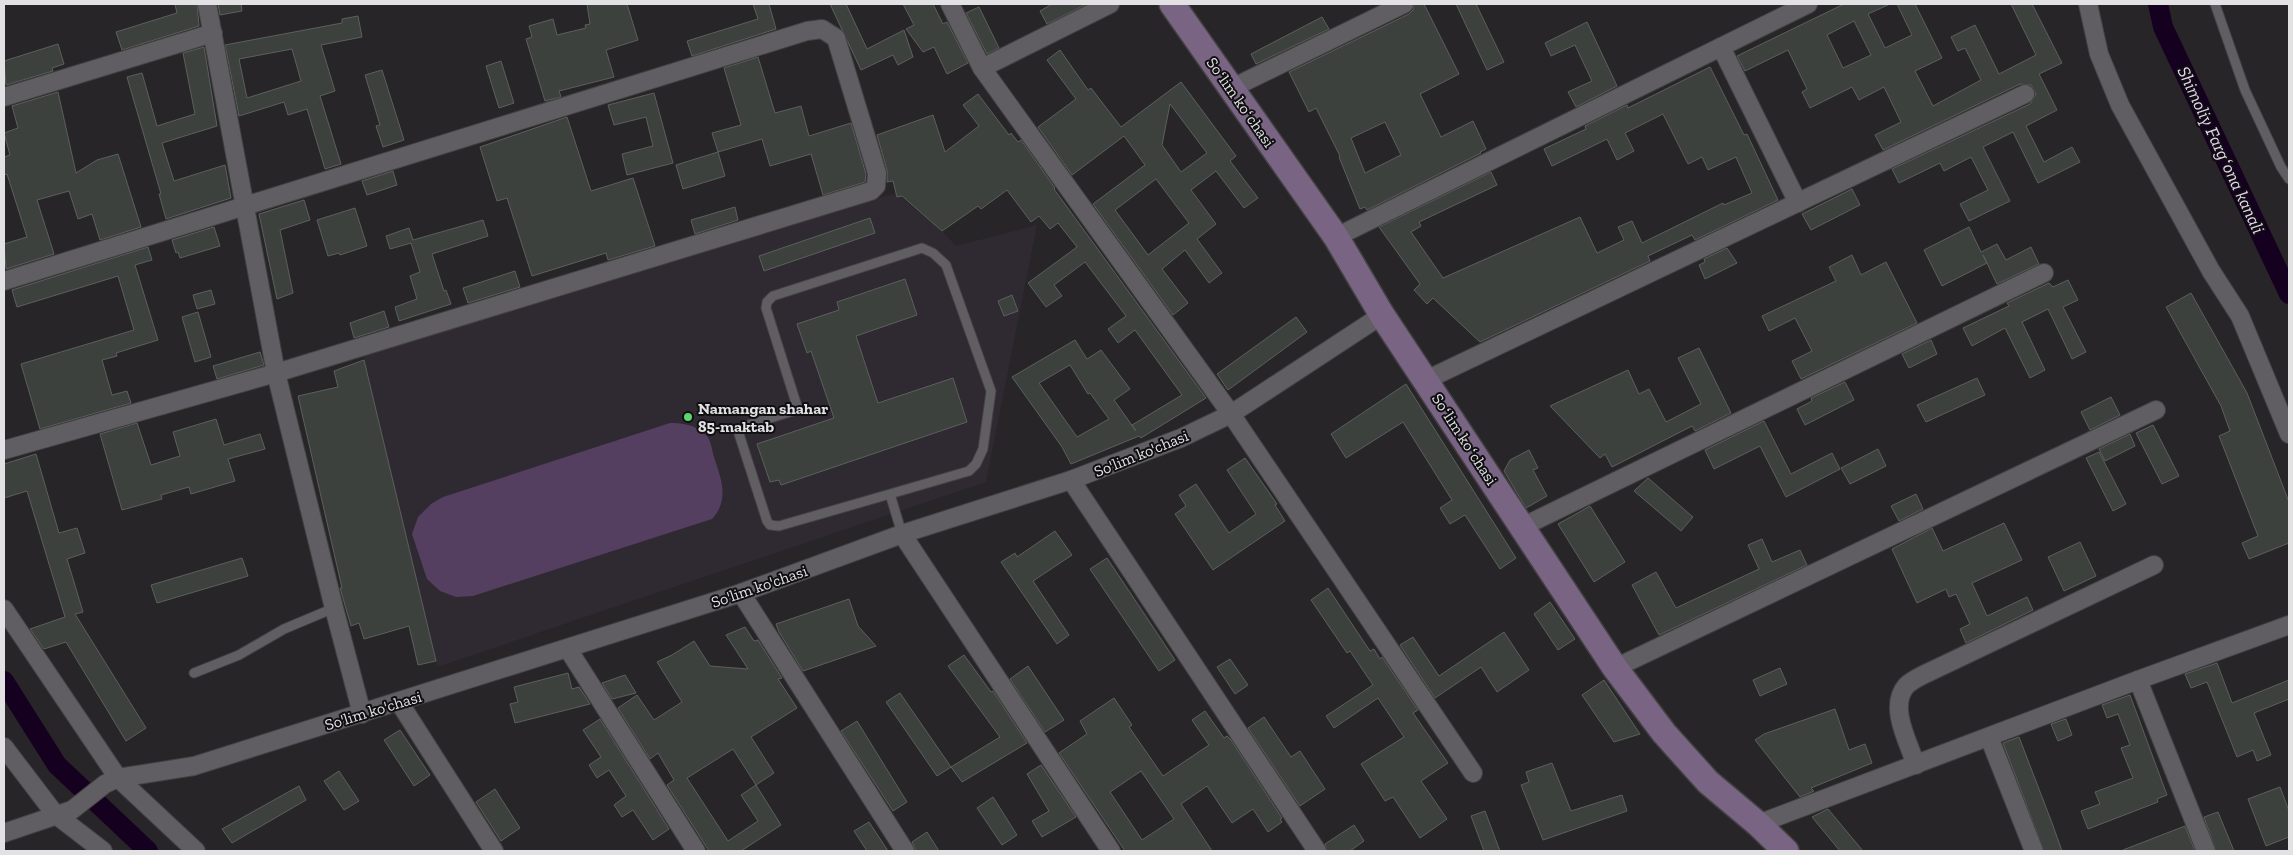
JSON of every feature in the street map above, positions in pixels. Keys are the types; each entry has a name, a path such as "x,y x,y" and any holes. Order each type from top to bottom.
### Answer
{"street":[{"path":"208,4 276,373 362,714"},
{"path":"950,4 982,68 1231,414 1473,772"},
{"path":"982,68 1110,4"},
{"name":"Soʻlim koʻchasi","path":"1172,4 1336,237 1382,315 1615,668 1664,733 1708,782 1758,824 1786,851"},
{"path":"1232,88 1404,4"},
{"path":"1336,237 1808,4"},
{"path":"2088,4 2099,54 2120,105 2211,271 2240,316 2289,434"},
{"path":"4,281 807,30 822,29 836,38 877,173 876,186 871,191 276,373 4,450"},
{"path":"4,97 213,33"},
{"path":"1721,47 1798,202"},
{"path":"1426,380 2025,94"},
{"path":"1522,527 2044,273"},
{"name":"So'lim ko'chasi","path":"112,781 194,766 362,714 741,593 902,534 1070,480 1181,438 1231,414 1382,315"},
{"path":"1615,668 2156,410"},
{"path":"1070,480 1316,851"},
{"path":"902,534 1111,851"},
{"path":"1916,765 1899,714 1902,693 1907,685 1923,675 2154,565"},
{"path":"741,593 905,851"},
{"path":"4,609 112,781 196,851"},
{"path":"1758,824 2289,625"},
{"path":"568,649 696,851"},
{"path":"2138,680 2206,851"},
{"path":"399,702 494,851"},
{"path":"1989,737 2034,851"},
{"path":"4,747 55,814 103,851"},
{"path":"4,833 55,814 72,810 112,781"}],"lane":[{"path":"2214,4 2245,90 2281,167 2289,179"},
{"path":"922,248 933,253 946,265 991,391 990,400 983,449 976,464 969,470 890,494 774,527 767,521 740,434 743,428 748,425 793,411 797,406 766,308 770,299 773,296 922,248"},
{"path":"890,494 902,534"},
{"path":"194,673 239,655 284,629 334,608"}],"shaded area":[{"name":"Namangan shahar 85-maktab","path":"896,193 942,231 956,246 1037,225 986,482 437,667 363,355"},
{"path":"670,423 694,427 706,435 709,440 722,489 721,504 718,512 712,519 473,596 456,597 440,591 427,579 412,534 418,517 431,504 443,497"}],"building":[{"path":"175,4 197,4 199,26 122,50 116,32 177,13"},
{"path":"218,4 241,4 242,11 220,15"},
{"path":"587,4 627,4 638,40 606,50 614,77 559,91 561,97 545,101 526,39 532,37 529,26 553,19 557,35 586,28 585,25 590,24"},
{"path":"753,4 769,4 776,29 692,56 687,41 758,19"},
{"path":"830,4 846,4 867,49 904,30 913,57 898,65 893,55 861,70"},
{"path":"903,4 933,4 943,24 947,22 968,63 947,74 934,47 923,52 906,29 914,25"},
{"path":"1052,4 1087,4 1047,24 1040,11"},
{"path":"1414,4 1424,4 1459,74 1420,94 1441,137 1473,121 1486,149 1367,210 1365,207 1360,209 1340,156 1316,108 1309,112 1289,72 1409,14 1413,10","holes":["1385,122 1401,155 1365,173 1351,138"]},
{"path":"1456,4 1476,4 1504,62 1487,70"},
{"path":"1844,4 1890,4 1868,14 1885,48 1912,35 1897,4 1915,4 1942,58 1915,71 1933,106 1981,80 1965,48 1958,51 1951,37 1975,25 1999,74 2036,55 2011,4 2032,4 2062,63 2039,74 2057,110 2026,126 2044,162 2072,147 2080,162 2038,183 2013,132 1983,147 2010,201 1969,221 1960,204 1988,190 1971,157 1944,171 1940,163 1899,183 1892,169 2030,104 2036,94 2031,85 2020,84 1883,150 1875,135 1901,122 1884,87 1859,100 1852,87 1810,108 1802,92 1807,89 1788,50 1745,71 1737,56","holes":["1854,21 1871,55 1843,68 1827,35"]},
{"path":"979,7 999,48 987,54 966,13"},
{"path":"358,16 362,37 321,45 335,91 320,96 341,164 325,169 307,109 288,115 284,102 239,116 225,45 342,23 342,19","holes":["292,49 301,81 247,98 239,59"]},
{"path":"1322,17 1329,29 1256,64 1251,54"},
{"path":"1587,22 1617,86 1576,107 1568,92 1592,81 1575,45 1551,56 1545,43"},
{"path":"58,44 64,64 52,68 53,71 6,85 4,61"},
{"path":"204,47 217,126 162,143 174,181 225,165 231,198 166,219 159,194 161,194 127,77 142,73 157,126 195,114 183,53"},
{"path":"1060,50 1088,90 1091,88 1121,127 1181,82 1236,156 1230,161 1258,198 1244,208 1216,171 1191,190 1216,224 1197,239 1222,273 1209,283 1185,250 1162,269 1188,303 1173,315 1093,204 1145,165 1124,136 1072,175 1038,127 1076,99 1047,60","holes":["1170,104 1207,153 1181,172 1162,145","1156,179 1189,223 1148,255 1115,210"]},
{"path":"758,57 775,113 801,106 809,136 851,123 866,174 865,182 823,195 811,154 770,166 762,139 718,152 712,133 741,125 724,68"},
{"path":"501,61 514,103 499,108 486,66"},
{"path":"1710,67 1744,135 1747,134 1778,200 1695,240 1692,235 1648,256 1650,261 1480,342 1433,298 1427,304 1414,290 1420,284 1379,227 1491,172 1497,185 1419,222 1421,226 1411,232 1443,278 1580,217 1597,253 1624,240 1618,227 1632,221 1642,243 1723,203 1724,205 1752,193 1736,157 1708,170 1702,157 1688,164 1663,114 1625,133 1634,151 1617,160 1607,139 1552,166 1544,149 1586,129 1585,126 1627,105 1628,108"},
{"path":"382,70 404,140 383,147 376,126 380,125 365,75"},
{"path":"58,92 76,173 97,160 118,154 141,227 100,240 92,214 78,219 69,191 37,200 54,254 6,269 4,244 27,237 7,174 4,175 4,157 10,155 4,133 18,128 12,106"},
{"path":"654,93 673,163 627,175 622,154 653,146 646,117 614,125 608,105"},
{"path":"978,94 1009,135 1011,133 1018,142 1021,140 1054,189 1206,398 1141,438 1139,436 1071,464 1062,447 1012,377 1075,340 1087,359 1101,350 1130,389 1114,400 1136,431 1132,425 1182,395 1135,330 1118,343 1108,329 1126,316 1085,262 1054,285 1062,296 1046,307 1028,283 1077,247 1058,223 1050,229 1039,216 1031,222 1007,190 981,209 978,206 942,231 902,196 897,197 893,181 887,182 887,170 877,135 933,115 945,152 979,126 963,105","holes":["1070,365 1088,394 1090,393 1109,419 1077,437 1039,383"]},
{"path":"567,117 591,191 633,178 655,246 608,260 606,253 532,276 507,198 497,201 480,147"},
{"path":"718,152 725,176 683,189 676,165"},
{"path":"393,171 397,185 367,195 362,181"},
{"path":"1852,189 1860,205 1811,230 1802,214"},
{"path":"304,200 310,220 280,230 293,293 277,299 259,214"},
{"path":"735,207 738,220 695,234 691,220"},
{"path":"355,208 367,246 340,255 339,253 328,256 317,220"},
{"path":"870,218 875,233 764,271 759,256"},
{"path":"483,220 488,236 432,254 444,291 446,290 451,304 399,321 395,307 417,299 410,276 420,272 411,243 390,249 386,236 409,228 413,240"},
{"path":"214,227 220,246 180,258 178,252 176,253 172,240"},
{"path":"1969,227 1981,252 1997,244 2006,260 2031,247 2039,264 1997,284 1987,263 1942,286 1924,250"},
{"path":"148,247 152,260 135,265 158,340 116,353 117,356 102,360 112,395 127,391 131,403 40,429 21,364 134,330 118,276 17,307 12,290"},
{"path":"1727,248 1737,263 1705,279 1699,265 1705,262 1704,259"},
{"path":"1852,255 1861,275 1886,262 1917,323 1801,379 1792,361 1812,351 1795,318 1769,331 1762,316 1836,281 1829,267"},
{"path":"515,271 520,287 468,303 463,288"},
{"path":"905,279 917,315 856,336 878,403 953,378 967,422 781,485 779,480 770,482 757,444 834,418 811,351 807,353 797,324 839,310 837,302"},
{"path":"2068,280 2078,300 2063,307 2086,352 2072,359 2048,309 2022,322 2045,370 2030,378 2005,328 1972,346 1963,328 2009,306 2007,303 2049,283 2053,287"},
{"path":"211,290 215,304 197,309 193,295"},
{"path":"2191,293 2247,393 2289,502 2289,543 2249,559 2242,543 2258,536 2219,436 2230,431 2221,406 2166,307"},
{"path":"1012,295 1018,311 1004,316 998,301"},
{"path":"384,311 389,327 354,338 350,323"},
{"path":"198,312 211,357 195,362 182,317"},
{"path":"1296,317 1307,332 1228,390 1217,374"},
{"path":"1931,340 1937,354 1909,368 1902,354"},
{"path":"1699,348 1731,413 1695,431 1692,426 1612,467 1605,454 1600,458 1550,406 1628,370 1639,394 1649,389 1666,422 1701,404 1678,358"},
{"path":"260,352 264,365 217,379 213,366"},
{"path":"364,360 436,661 418,665 409,626 364,639 359,623 351,626 340,588 342,588 298,396 338,387 334,371"},
{"path":"1977,378 1985,395 1926,422 1917,405"},
{"path":"1845,382 1854,400 1805,425 1797,409 1812,401 1811,398"},
{"path":"1406,384 1516,558 1500,569 1465,515 1450,524 1440,508 1452,500 1403,422 1346,458 1331,434"},
{"path":"2111,397 2120,415 2090,430 2081,412"},
{"path":"216,419 224,445 260,434 265,449 228,459 235,481 191,494 189,487 161,495 162,499 122,510 100,434 137,423 151,465 180,456 173,432"},
{"path":"1764,421 1791,474 1832,453 1840,469 1786,497 1760,446 1714,469 1705,450"},
{"path":"2153,425 2179,476 2162,484 2136,433"},
{"path":"2130,434 2135,446 2105,461 2099,449"},
{"path":"1878,449 1886,466 1850,484 1841,468"},
{"path":"1529,450 1538,468 1533,470 1547,496 1526,508 1504,471 1510,460"},
{"path":"2099,452 2126,504 2113,511 2086,458"},
{"path":"36,454 59,533 77,528 85,553 67,559 83,612 75,614 146,728 126,741 66,642 44,649 30,629 65,617 27,491 4,498 4,464"},
{"path":"1245,458 1277,504 1275,505 1285,521 1213,570 1175,514 1186,506 1179,495 1196,484 1229,533 1256,514 1227,470"},
{"path":"1648,478 1693,517 1681,531 1634,491"},
{"path":"1916,494 1923,509 1899,521 1891,506"},
{"path":"1590,506 1625,562 1594,582 1558,524"},
{"path":"2004,523 2022,560 1972,583 1987,616 2027,597 2033,610 1966,643 1960,629 1970,624 1956,594 1949,597 1946,589 1917,603 1892,549 1932,528 1943,551"},
{"path":"1055,531 1072,555 1033,581 1069,635 1057,644 1001,562 1015,553 1017,557"},
{"path":"1762,539 1772,562 1800,550 1807,565 1659,635 1632,585 1656,572 1676,608 1759,569 1748,545"},
{"path":"2080,542 2096,576 2064,591 2048,557"},
{"path":"242,558 248,576 157,603 151,585"},
{"path":"1107,558 1175,660 1159,671 1090,569"},
{"path":"1328,588 1370,651 1374,649 1380,659 1382,657 1418,710 1413,713 1448,763 1421,781 1447,819 1420,838 1393,797 1385,801 1361,764 1404,737 1378,698 1334,728 1326,716 1373,685 1350,651 1347,653 1311,600"},
{"path":"849,599 858,626 876,646 803,671 776,624"},
{"path":"1550,602 1575,639 1558,650 1534,614"},
{"path":"745,627 754,641 758,640 782,678 778,679 797,708 751,737 774,773 756,785 781,825 741,851 709,851 667,785 674,780 658,753 650,759 618,708 637,695 654,720 682,702 657,662 694,641 710,666 748,669 726,635","holes":["733,749 756,785 741,795 758,821 728,841 687,778"]},
{"path":"1504,632 1529,670 1497,692 1481,667 1435,698 1400,645 1413,637 1439,676"},
{"path":"964,655 991,692 993,691 1027,743 962,782 951,767 1000,737 948,666"},
{"path":"1230,659 1248,685 1235,694 1217,667"},
{"path":"2217,663 2232,703 2289,680 2289,699 2254,713 2271,755 2257,761 2253,750 2237,757 2207,682 2191,688 2185,674"},
{"path":"1028,666 1064,720 1045,732 1010,679"},
{"path":"1780,668 1787,684 1760,696 1753,680"},
{"path":"568,673 572,689 579,687 590,704 515,723 510,704 518,702 514,687"},
{"path":"625,675 636,693 612,699 602,683"},
{"path":"1604,680 1640,734 1614,742 1582,695"},
{"path":"900,693 951,767 937,776 886,702"},
{"path":"2130,695 2167,795 2157,799 2158,802 2088,829 2081,811 2100,804 2095,792 2133,778 2121,748 2130,745 2118,714 2107,718 2102,705"},
{"path":"1114,698 1132,725 1129,727 1163,776 1209,745 1192,720 1205,711 1224,738 1227,736 1231,740 1282,818 1280,819 1282,822 1268,832 1253,809 1232,823 1207,786 1181,804 1212,851 1125,851 1059,753 1087,734 1080,721","holes":["1141,771 1174,819 1142,840 1110,792"]},
{"path":"1835,709 1849,750 1865,744 1872,763 1811,788 1814,791 1800,797 1755,740 1764,734"},
{"path":"1264,717 1291,757 1300,751 1325,789 1300,806 1248,728"},
{"path":"600,719 669,829 653,840 633,810 622,817 614,805 626,796 609,770 597,778 589,765 601,757 583,730"},
{"path":"2066,719 2072,735 2058,741 2051,724"},
{"path":"857,721 907,802 893,811 841,731"},
{"path":"400,730 430,775 414,786 384,740"},
{"path":"2019,737 2062,851 2044,851 2003,743"},
{"path":"1552,763 1571,811 1622,795 1627,811 1543,840 1521,785 1529,782 1526,772"},
{"path":"1041,765 1076,817 1042,837 1032,821 1049,811 1027,774"},
{"path":"339,771 359,801 344,810 324,781"},
{"path":"299,786 306,800 232,843 222,829"},
{"path":"2280,787 2289,811 2289,837 2266,846 2248,799"},
{"path":"495,789 520,828 501,841 476,802"},
{"path":"993,797 1017,835 1002,845 977,808"},
{"path":"1828,809 1863,851 1840,851 1812,817"},
{"path":"1485,811 1500,851 1484,851 1471,816"},
{"path":"2218,812 2234,851 2216,851 2204,817"},
{"path":"869,822 888,851 867,851 854,831"},
{"path":"1354,825 1364,841 1350,851 1327,851 1325,844"},
{"path":"2185,826 2195,851 2123,850"},
{"path":"927,832 939,851 916,851 912,842"}],"waterway":[{"name":"Shimoliy Fargʻona kanali","path":"2158,4 2163,27 2289,294"},
{"path":"4,681 57,765 148,851"}],"place":[{"name":"Namangan shahar 85-maktab","path":"688,417"}]}
